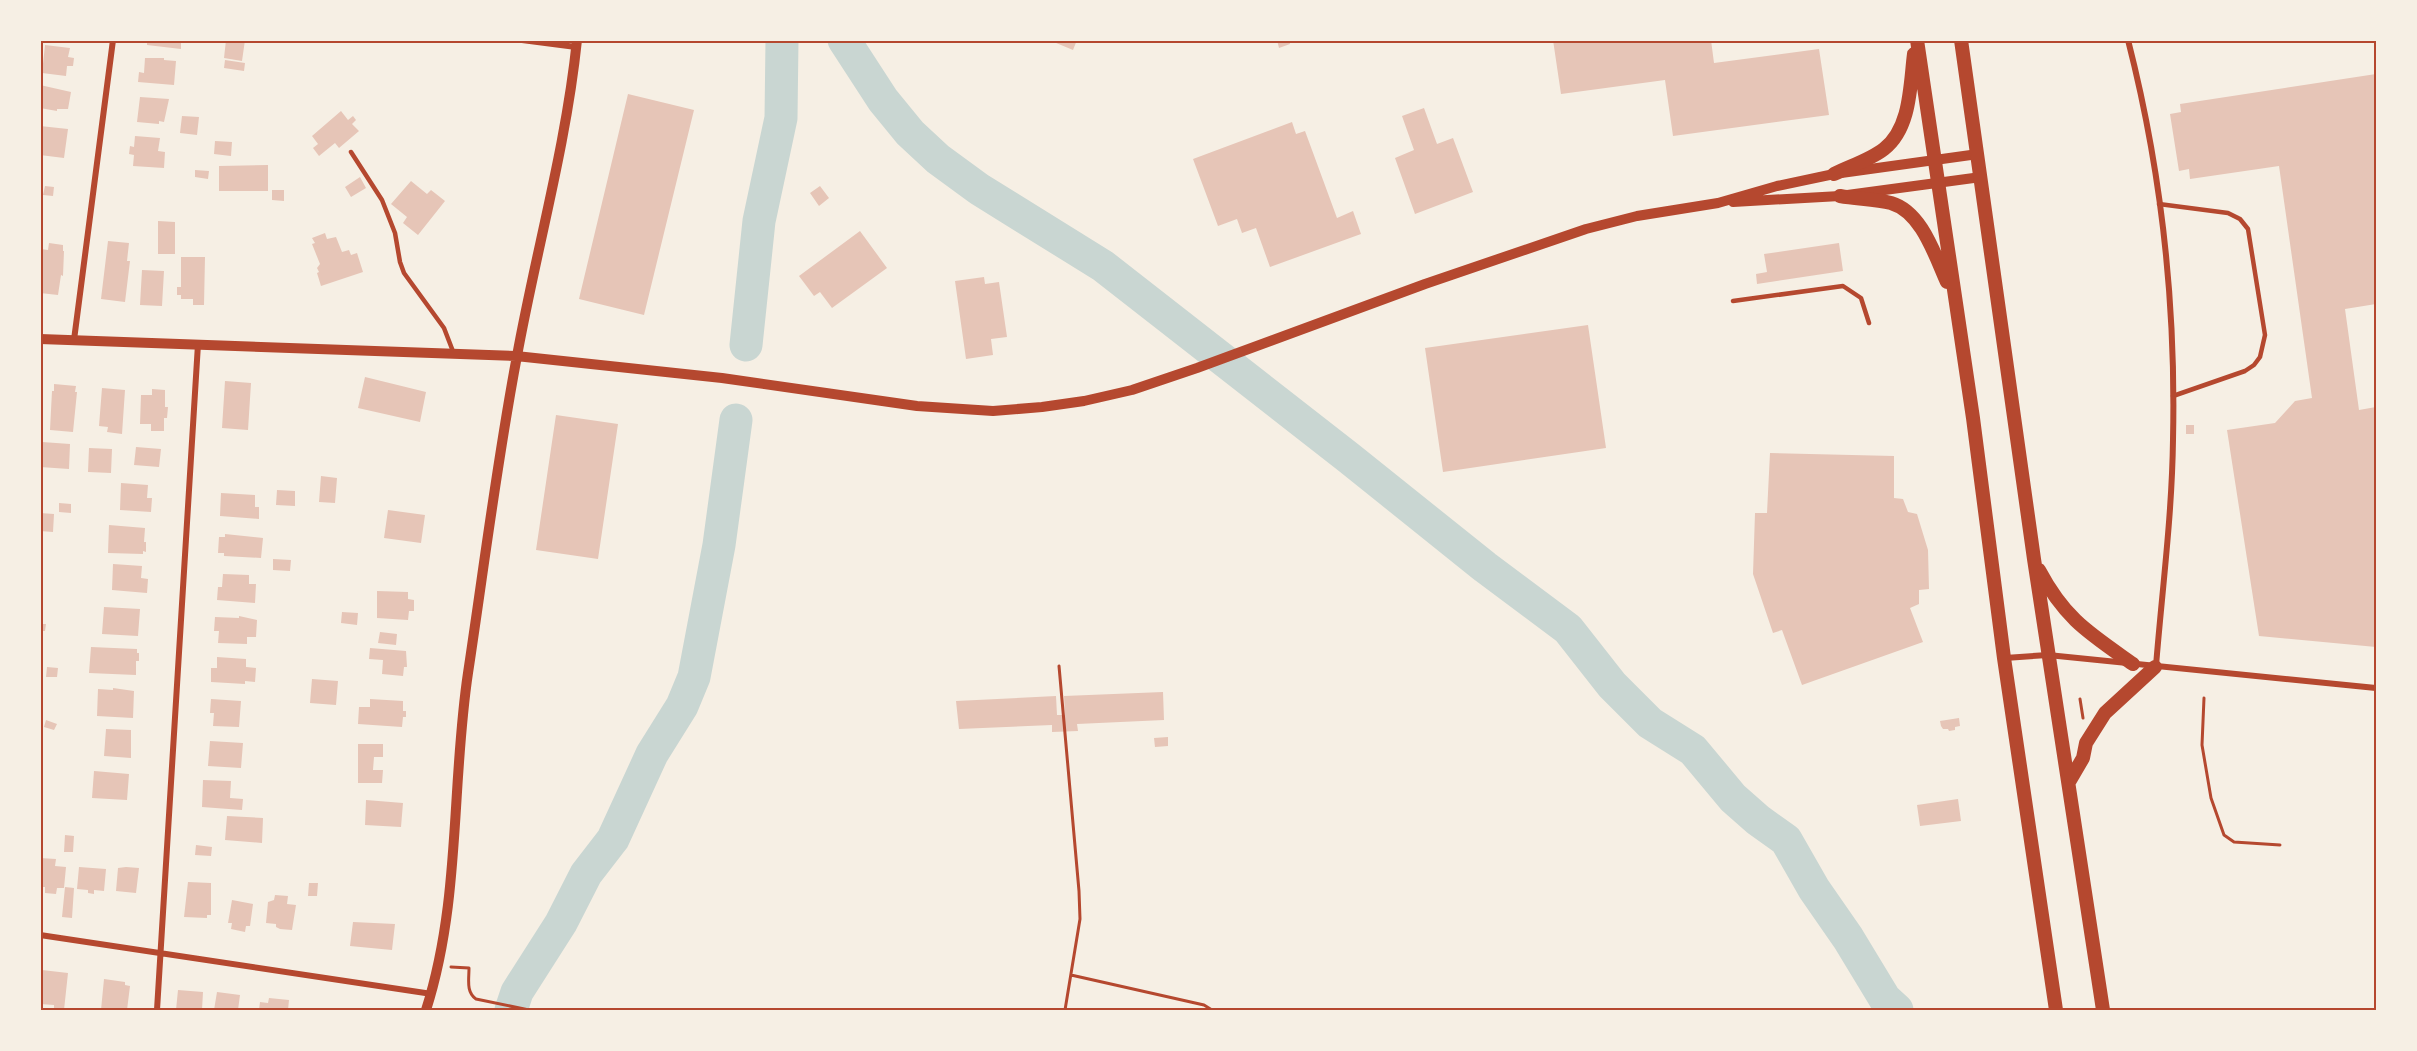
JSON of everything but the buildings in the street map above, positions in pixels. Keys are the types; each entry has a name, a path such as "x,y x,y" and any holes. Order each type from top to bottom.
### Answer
{"main road":[{"path":"1916,40 1973,418 2004,658 2056,1011"},
{"path":"1834,174 1883,150 1901,127 1906,109 1916,40"},
{"path":"1961,40 2048,655 2103,1011"},
{"path":"1840,196 1893,204 1913,218 1922,230 1954,296"},
{"path":"2034,559 2053,596 2073,620 2133,664"},
{"path":"2069,782 2083,758 2086,743 2105,713 2156,667"}],"street":[{"path":"74,341 113,40"},
{"path":"426,1011 432,994 450,903 457,781 466,687 516,356 561,143 577,44 522,40"},
{"path":"2128,40 2159,204 2170,318 2173,396 2170,508 2156,667"},
{"path":"40,339 516,356 722,378 917,406 993,411 1084,401 1132,390 1425,284 1586,229 1637,216 1718,203 1777,186 1834,174 1978,154"},
{"path":"1718,203 1840,196 1982,177"},
{"path":"157,1011 198,344"},
{"path":"2004,658 2048,655 2376,688"},
{"path":"40,935 432,994"}],"lane":[{"path":"351,152 382,200 395,233 404,273 444,328 454,354"},
{"path":"2159,204 2228,213 2240,219 2248,229 2265,335 2260,357 2254,365 2222,380 2173,396"},
{"path":"1733,301 1843,286 1861,298 1869,323"}],"path":[{"path":"1059,666 1080,919 1065,1011"},
{"path":"2204,698 2202,745 2211,798 2224,836 2234,842 2280,845"},
{"path":"2080,699 2083,723"},
{"path":"438,965 469,969 471,995 486,1002 529,1011"},
{"path":"1071,975 1204,1005 1212,1011"}],"waterway":[{"path":"746,345 759,221 781,118 782,40"},
{"path":"844,40 883,100 910,133 938,159 979,189 1103,266 1485,567 1568,629 1612,685 1650,723 1693,750 1733,798 1786,840 1814,889 1848,938 1885,999 1897,1010"},
{"path":"511,1010 517,992 561,923 586,874 613,839 652,754 682,706 694,677 719,545 736,420"}]}
